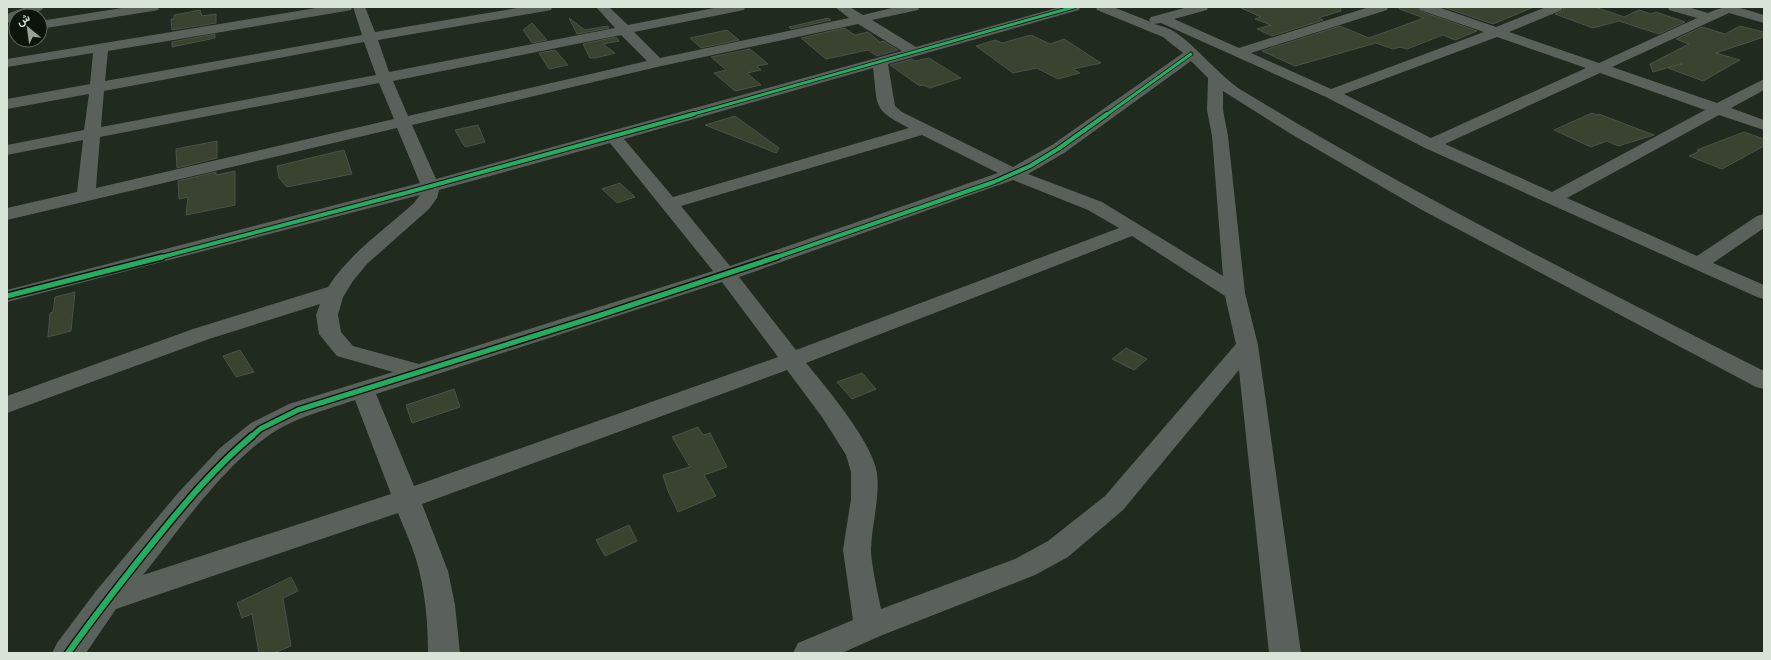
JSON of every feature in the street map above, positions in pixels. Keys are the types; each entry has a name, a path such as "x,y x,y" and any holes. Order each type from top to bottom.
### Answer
{"street":[{"path":"7,19 38,7"},
{"path":"48,24 153,7"},
{"path":"7,63 346,7"},
{"path":"359,7 371,37 384,78 430,185 427,200 353,268 335,292 328,306 327,320 330,332 336,343 346,350 420,372"},
{"path":"7,104 371,37 546,7"},
{"path":"602,7 657,63"},
{"path":"7,150 625,31 739,7"},
{"path":"841,7 914,52"},
{"path":"7,214 657,63 913,7"},
{"path":"7,296 92,276 613,136 1074,7"},
{"path":"1102,7 1153,21 1238,52 1331,94 1430,144 1554,198 1764,293"},
{"path":"1153,21 1202,7"},
{"path":"1238,52 1382,7"},
{"path":"1424,7 1764,125"},
{"path":"1331,94 1497,32 1557,7"},
{"path":"1674,7 1710,18"},
{"path":"1430,144 1731,8 1764,20"},
{"path":"1153,21 1191,54 1214,78 1321,145 1411,196 1764,381"},
{"path":"86,195 101,48"},
{"path":"68,653 106,600 187,500 229,455 260,429 298,410 726,274 922,207 1013,174 1030,166 1058,149 1191,54"},
{"path":"880,62 885,103 896,115 1013,174 1081,200 1134,229 1235,293"},
{"path":"1214,78 1235,293 1247,345 1285,653"},
{"path":"1554,198 1764,84"},
{"path":"669,204 924,129"},
{"path":"613,136 726,274 831,411 858,454 864,472 864,499 857,550 869,626"},
{"path":"1699,263 1764,220"},
{"path":"106,600 407,499 792,360 1134,229"},
{"path":"7,405 200,334 335,292"},
{"path":"809,653 869,626 1025,567 1058,549 1114,503 1247,345"},
{"path":"363,390 430,558 437,582 443,618 444,653"}],"building":[{"path":"1239,7 1340,7 1341,11 1318,18 1323,20 1272,36 1257,29 1271,25 1255,19 1261,17"},
{"path":"1399,7 1418,7 1420,11 1477,31 1455,40 1443,35 1407,49 1400,47 1393,49 1376,43 1295,66 1262,51 1340,26 1369,38 1424,18 1399,9"},
{"path":"1443,7 1534,7 1493,24"},
{"path":"1564,7 1595,7 1624,17 1639,10 1651,14 1656,12 1685,22 1659,34 1619,21 1593,28 1555,14 1563,11"},
{"path":"200,10 202,16 216,14 216,23 172,30 171,19 174,19 174,15"},
{"path":"569,18 585,30 608,26 609,28 577,34"},
{"path":"828,18 831,20 791,29 789,27"},
{"path":"532,23 547,40 532,43 523,30"},
{"path":"1740,26 1764,32 1764,37 1716,53 1740,60 1703,81 1668,68 1682,64 1653,72 1650,64 1689,44 1676,39 1702,27 1725,34"},
{"path":"844,28 855,35 868,32 880,42 883,41 898,50 877,56 868,50 826,59 801,38"},
{"path":"727,30 739,40 701,48 690,38"},
{"path":"215,34 215,38 172,47 172,42"},
{"path":"1031,35 1050,44 1064,39 1101,63 1073,69 1080,73 1058,79 1037,68 1013,73 976,46 995,40 1002,43"},
{"path":"616,37 619,41 603,44 615,53 596,58 590,58 583,44"},
{"path":"750,49 768,64 757,66 761,70 747,73 761,85 735,91 714,73 726,70 711,57"},
{"path":"555,50 568,65 549,69 539,53"},
{"path":"929,58 961,78 930,88 923,85 920,86 890,65 912,59 915,61"},
{"path":"1592,113 1597,115 1599,114 1654,135 1618,146 1607,141 1591,147 1554,130"},
{"path":"735,116 779,148 776,153 705,125"},
{"path":"478,125 485,142 465,147 455,130"},
{"path":"1744,132 1764,139 1764,146 1722,169 1689,156 1700,151 1697,150"},
{"path":"217,141 217,158 177,168 176,149"},
{"path":"344,150 352,174 287,187 279,178 277,166"},
{"path":"235,171 235,205 186,215 188,197 179,199 178,181 216,172 216,175"},
{"path":"620,183 635,197 617,203 602,189"},
{"path":"75,292 71,331 48,337 50,313 53,312 55,297"},
{"path":"1126,348 1147,359 1134,370 1112,359"},
{"path":"240,350 254,372 236,377 223,356"},
{"path":"862,373 876,389 852,399 837,382"},
{"path":"454,389 460,407 412,423 406,405"},
{"path":"698,427 703,435 710,433 727,467 704,475 716,496 678,512 668,491 663,475 690,467 672,437"},
{"path":"629,525 637,541 605,556 596,540"},
{"path":"291,577 298,591 283,598 291,646 274,653 259,653 252,614 242,618 237,603"}],"cycle path":[{"path":"7,296 275,228 409,192 1074,7"},
{"path":"68,653 106,600 187,500 229,455 260,429 298,410 598,316 799,250 994,182 1030,166 1058,149 1191,54"}]}
